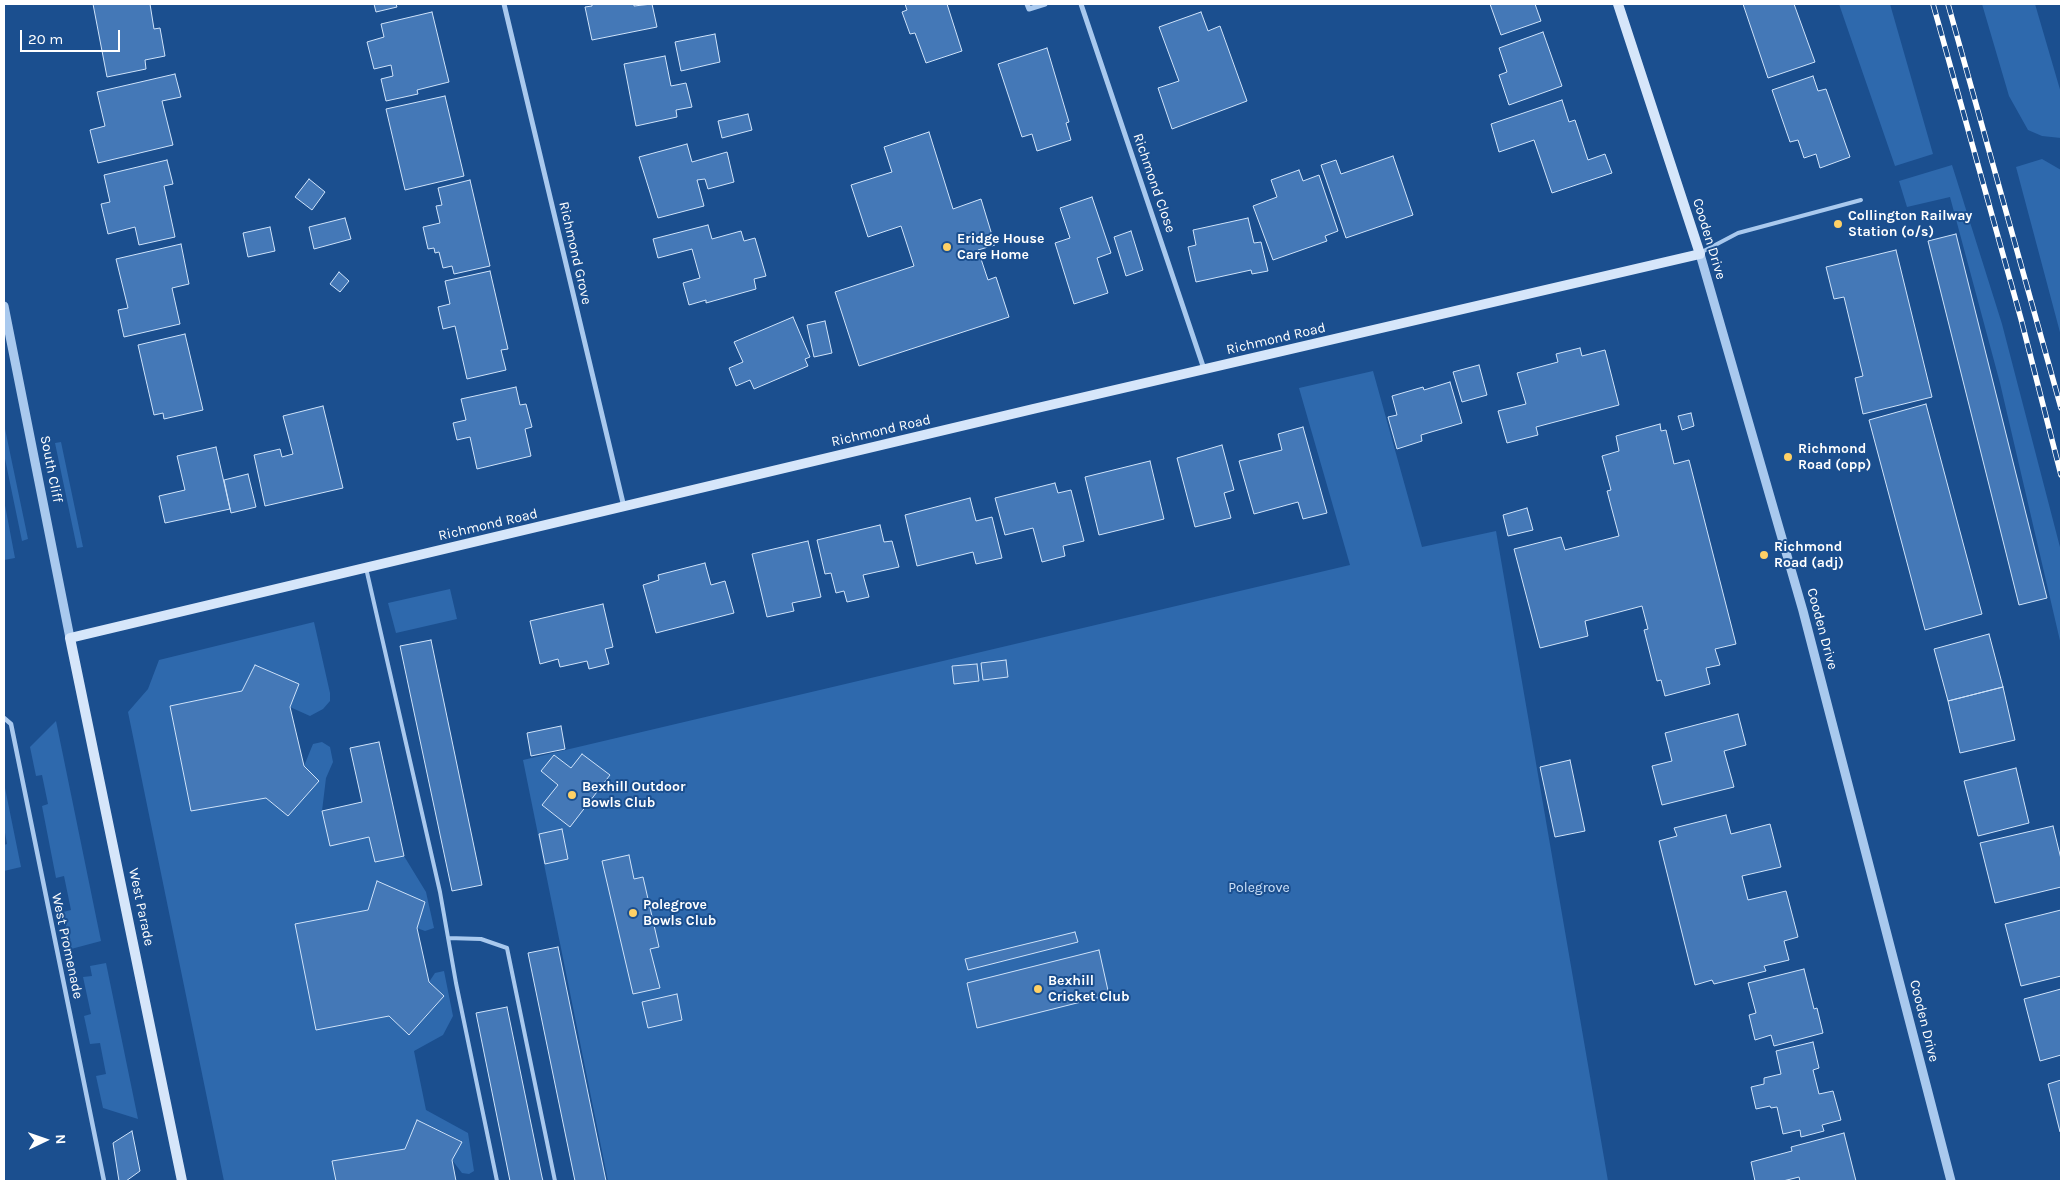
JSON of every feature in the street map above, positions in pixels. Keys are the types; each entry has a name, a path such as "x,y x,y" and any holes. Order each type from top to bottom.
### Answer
{"main road":[{"name":"Cooden Drive","path":"1618,4 1700,254"},
{"name":"Richmond Road","path":"70,638 1700,254"},
{"name":"West Parade","path":"70,638 182,1181"}],"street":[{"name":"Richmond Grove","path":"504,4 624,507"},
{"path":"1027,4 1029,9 1045,4"},
{"name":"Richmond Close","path":"1081,4 1204,370"},
{"name":"Cooden Drive","path":"1700,254 1803,611 1951,1181"},
{"name":"South Cliff","path":"4,306 70,638"},
{"name":"West Promenade","path":"4,718 11,724 104,1181"}],"lane":[{"path":"1700,254 1738,233 1861,200"},
{"path":"366,568 440,892 497,1181"},
{"path":"448,938 481,939 507,948 555,1181"}],"green space":[{"path":"1839,4 1890,4 1933,154 1895,166"},
{"path":"1982,4 2035,4 2061,93 2061,138 2042,136 2028,130 2009,96"},
{"path":"2042,159 2061,170 2061,336 2016,167"},
{"path":"1952,165 2002,324 2061,551 2061,645 2000,383 1950,197 1907,207 1899,181"},
{"name":"Polegrove","path":"1373,371 1422,547 1496,531 1608,1181 608,1181 523,760 1350,565 1299,388"},
{"path":"4,424 28,539 22,541 4,454"},
{"path":"61,442 83,547 77,548 55,443"},
{"path":"4,500 15,558 4,560"},
{"path":"450,589 457,619 396,633 388,603"},
{"path":"314,622 330,693 330,701 323,709 310,716 290,707 299,684 255,665 242,691 170,706 191,810 304,766 313,744 322,742 330,747 333,762 326,778 322,811 369,837 375,862 404,856 426,892 434,928 425,931 368,910 296,924 316,1029 389,1016 410,1034 444,996 429,982 435,973 444,971 453,1016 443,1035 414,1051 426,1110 468,1133 474,1171 469,1174 462,1173 452,1160 462,1141 417,1120 405,1149 333,1161 336,1181 224,1181 128,712 148,689 159,660"},
{"path":"56,721 101,941 71,949 63,912 71,910 64,876 56,878 42,806 48,804 42,775 36,776 30,747"},
{"path":"4,783 21,867 4,871 4,845 7,844 4,827"},
{"path":"106,963 138,1119 103,1108 96,1076 106,1074 100,1043 90,1044 84,1016 91,1014 83,977 92,976 90,966"}],"building":[{"path":"93,4 150,4 154,29 160,28 165,56 145,60 146,69 107,77"},
{"path":"374,4 396,4 397,7 376,12"},
{"path":"592,4 634,4 634,6 652,4 657,27 592,40 585,7 592,6"},
{"path":"905,4 947,4 962,51 926,63 915,33 910,34 902,12 907,10"},
{"path":"1490,4 1535,4 1541,21 1501,35"},
{"path":"1743,4 1794,4 1815,62 1768,78"},
{"path":"432,12 449,82 417,90 418,94 386,101 381,79 393,76 391,65 374,69 367,42 384,37 381,24"},
{"path":"1201,12 1208,31 1220,26 1247,101 1172,129 1158,88 1179,81 1159,27"},
{"path":"1543,32 1562,86 1509,105 1499,75 1507,72 1499,48"},
{"path":"715,34 720,62 681,71 675,42"},
{"path":"1047,48 1069,122 1066,123 1071,140 1037,151 1032,134 1022,137 998,64"},
{"path":"665,56 671,86 686,83 692,107 676,110 677,117 636,126 624,64"},
{"path":"175,74 181,97 162,101 173,145 98,163 90,130 105,126 97,92"},
{"path":"1813,76 1818,91 1826,89 1850,157 1820,168 1816,154 1804,158 1798,140 1790,142 1772,90"},
{"path":"445,96 464,176 405,190 386,109"},
{"path":"1562,100 1569,122 1575,120 1588,160 1605,154 1612,173 1552,193 1534,140 1499,152 1491,124"},
{"path":"748,114 752,130 722,138 718,121"},
{"name":"Eridge House Care Home","path":"929,132 953,209 981,199 995,245 978,250 988,280 996,277 1009,317 859,366 835,292 914,266 901,226 868,237 851,185 892,172 884,147"},
{"path":"687,144 692,162 727,152 734,182 708,189 705,179 697,180 704,206 658,218 639,157"},
{"path":"1393,156 1413,215 1346,238 1321,165 1336,160 1341,174"},
{"path":"167,160 173,184 164,186 175,237 139,245 135,227 108,234 101,204 110,202 104,175"},
{"path":"1299,170 1303,181 1319,175 1338,231 1325,236 1327,241 1273,260 1253,206 1277,197 1271,180"},
{"path":"309,179 325,192 312,210 295,197"},
{"path":"470,180 490,266 454,274 452,266 443,268 439,252 435,253 434,248 428,249 423,227 440,223 436,206 442,205 438,188"},
{"path":"1092,197 1111,253 1097,258 1108,293 1074,304 1055,243 1070,238 1060,208"},
{"path":"345,218 351,239 314,249 309,227"},
{"path":"1248,218 1254,243 1261,242 1268,271 1252,274 1251,270 1196,282 1188,247 1196,245 1193,230"},
{"path":"708,225 712,239 741,231 744,241 755,238 766,276 754,279 756,289 706,303 706,300 689,305 683,283 700,278 692,249 658,258 653,239"},
{"path":"270,227 275,251 248,257 243,233"},
{"path":"1131,231 1143,270 1126,276 1114,237"},
{"path":"1956,234 2047,598 2019,605 1928,241"},
{"path":"181,244 189,284 172,288 180,324 124,337 118,310 128,308 116,259"},
{"path":"1896,250 1932,397 1863,414 1855,378 1863,376 1844,297 1834,299 1826,267"},
{"path":"490,271 508,349 501,350 506,370 467,379 455,326 443,329 438,307 450,304 445,281"},
{"path":"339,272 349,281 340,292 330,284"},
{"path":"793,317 810,357 805,359 808,366 754,389 750,380 736,386 729,368 743,362 734,342"},
{"path":"825,321 832,353 814,357 807,325"},
{"path":"185,334 203,410 164,419 163,413 154,415 138,345"},
{"path":"1580,348 1582,356 1605,350 1619,405 1536,427 1538,435 1507,443 1498,411 1526,404 1517,373 1558,362 1556,354"},
{"path":"1479,365 1487,395 1462,402 1453,372"},
{"path":"1450,382 1462,423 1421,435 1422,441 1397,449 1388,417 1397,415 1392,396 1423,387 1424,390"},
{"path":"516,387 520,405 526,404 532,427 525,429 531,456 477,469 470,437 457,440 453,423 466,420 461,399"},
{"path":"1926,404 1982,614 1925,630 1869,420"},
{"path":"323,406 343,488 265,506 254,455 280,449 282,457 293,454 283,416"},
{"path":"1691,413 1694,426 1682,430 1678,416"},
{"path":"1660,424 1661,431 1666,430 1674,464 1689,460 1736,644 1715,649 1720,665 1706,668 1710,684 1665,696 1661,680 1657,681 1644,630 1648,629 1642,606 1585,621 1588,636 1540,648 1514,549 1561,537 1565,550 1619,536 1607,491 1611,490 1602,456 1619,451 1616,436"},
{"path":"1303,427 1327,513 1303,519 1298,502 1254,514 1239,461 1282,450 1278,434"},
{"path":"1222,445 1234,490 1224,493 1231,518 1195,527 1177,458"},
{"path":"216,447 230,509 165,523 159,496 185,490 177,456"},
{"path":"1150,461 1164,519 1099,535 1085,477"},
{"path":"248,474 256,507 231,513 224,480"},
{"path":"1055,483 1058,493 1071,490 1084,541 1063,546 1065,556 1042,562 1033,528 1005,535 995,498"},
{"path":"970,498 976,521 992,517 1002,558 976,564 973,552 917,566 905,515"},
{"path":"1527,508 1533,530 1508,536 1503,515"},
{"path":"880,525 884,542 892,541 899,567 863,575 869,597 847,602 844,591 836,593 831,573 825,574 817,540"},
{"path":"808,541 821,597 792,603 794,611 767,617 752,554"},
{"path":"705,563 711,585 725,581 734,613 656,633 643,585 659,580 658,575"},
{"path":"603,604 613,647 605,649 609,664 589,669 587,661 560,667 558,659 540,664 530,621"},
{"path":"1989,634 2003,687 1948,701 1934,649"},
{"path":"431,640 482,885 452,891 400,646"},
{"path":"1006,660 1008,677 983,680 981,663"},
{"path":"977,664 979,681 954,684 952,666"},
{"path":"255,665 299,684 290,707 304,766 319,781 288,816 266,798 191,811 170,706 242,691"},
{"path":"2003,687 2015,740 1960,753 1948,701"},
{"path":"1738,714 1746,745 1724,751 1734,787 1662,805 1652,766 1672,761 1665,733"},
{"path":"561,726 565,749 531,756 527,733"},
{"path":"379,742 404,856 375,862 369,837 330,846 322,811 362,802 350,748"},
{"name":"Bexhill Outdoor Bowls Club","path":"582,754 610,775 570,827 542,805 558,785 541,771 554,755 571,768"},
{"path":"1570,760 1585,831 1555,837 1540,767"},
{"path":"2016,768 2029,823 1978,836 1964,781"},
{"path":"1726,815 1731,834 1770,824 1781,867 1742,876 1748,900 1786,891 1798,937 1784,941 1789,960 1764,966 1766,971 1714,984 1712,980 1695,985 1659,841 1677,836 1674,828"},
{"path":"2053,826 2061,859 2061,887 1995,903 1980,843"},
{"path":"562,829 568,859 545,864 539,834"},
{"name":"Polegrove Bowls Club","path":"629,855 634,879 643,877 659,947 650,949 660,988 633,994 602,861"},
{"path":"377,881 425,902 417,928 429,982 444,996 409,1035 389,1016 316,1030 295,924 368,910"},
{"path":"2061,910 2061,976 2021,986 2005,924"},
{"path":"1075,932 1078,942 968,970 965,959"},
{"path":"558,947 606,1181 575,1181 528,953"},
{"name":"Bexhill Cricket Club","path":"1099,950 1109,995 977,1028 967,983"},
{"path":"1804,969 1814,1009 1817,1008 1823,1033 1774,1046 1771,1035 1755,1040 1749,1015 1756,1013 1748,983"},
{"path":"2061,989 2061,1055 2040,1061 2024,999"},
{"path":"677,994 682,1020 648,1028 642,1002"},
{"path":"507,1007 543,1181 510,1181 476,1013"},
{"path":"1813,1042 1819,1068 1813,1070 1819,1094 1833,1091 1841,1120 1822,1125 1824,1131 1801,1137 1800,1130 1783,1134 1777,1107 1771,1108 1770,1106 1756,1109 1751,1087 1764,1084 1764,1078 1781,1074 1776,1051"},
{"path":"2061,1080 2061,1132 2060,1132 2048,1084"},
{"path":"417,1120 462,1142 452,1160 456,1181 336,1181 332,1161 405,1149"},
{"path":"132,1131 140,1171 126,1181 119,1181 113,1143"},
{"path":"1844,1133 1856,1181 1800,1181 1799,1177 1783,1181 1755,1181 1751,1162 1792,1151 1791,1147"}],"railway":[{"path":"1933,4 2021,319 2061,475"},
{"path":"1948,4 2061,408"}],"place":[{"name":"Collington Railway Station (o/s)","path":"1838,224"},
{"name":"Eridge House Care Home","path":"947,247"},
{"name":"Richmond Road (opp)","path":"1788,457"},
{"name":"Richmond Road (adj)","path":"1764,555"},
{"name":"Bexhill Outdoor Bowls Club","path":"572,795"},
{"name":"Polegrove Bowls Club","path":"633,913"},
{"name":"Bexhill Cricket Club","path":"1038,989"}]}
